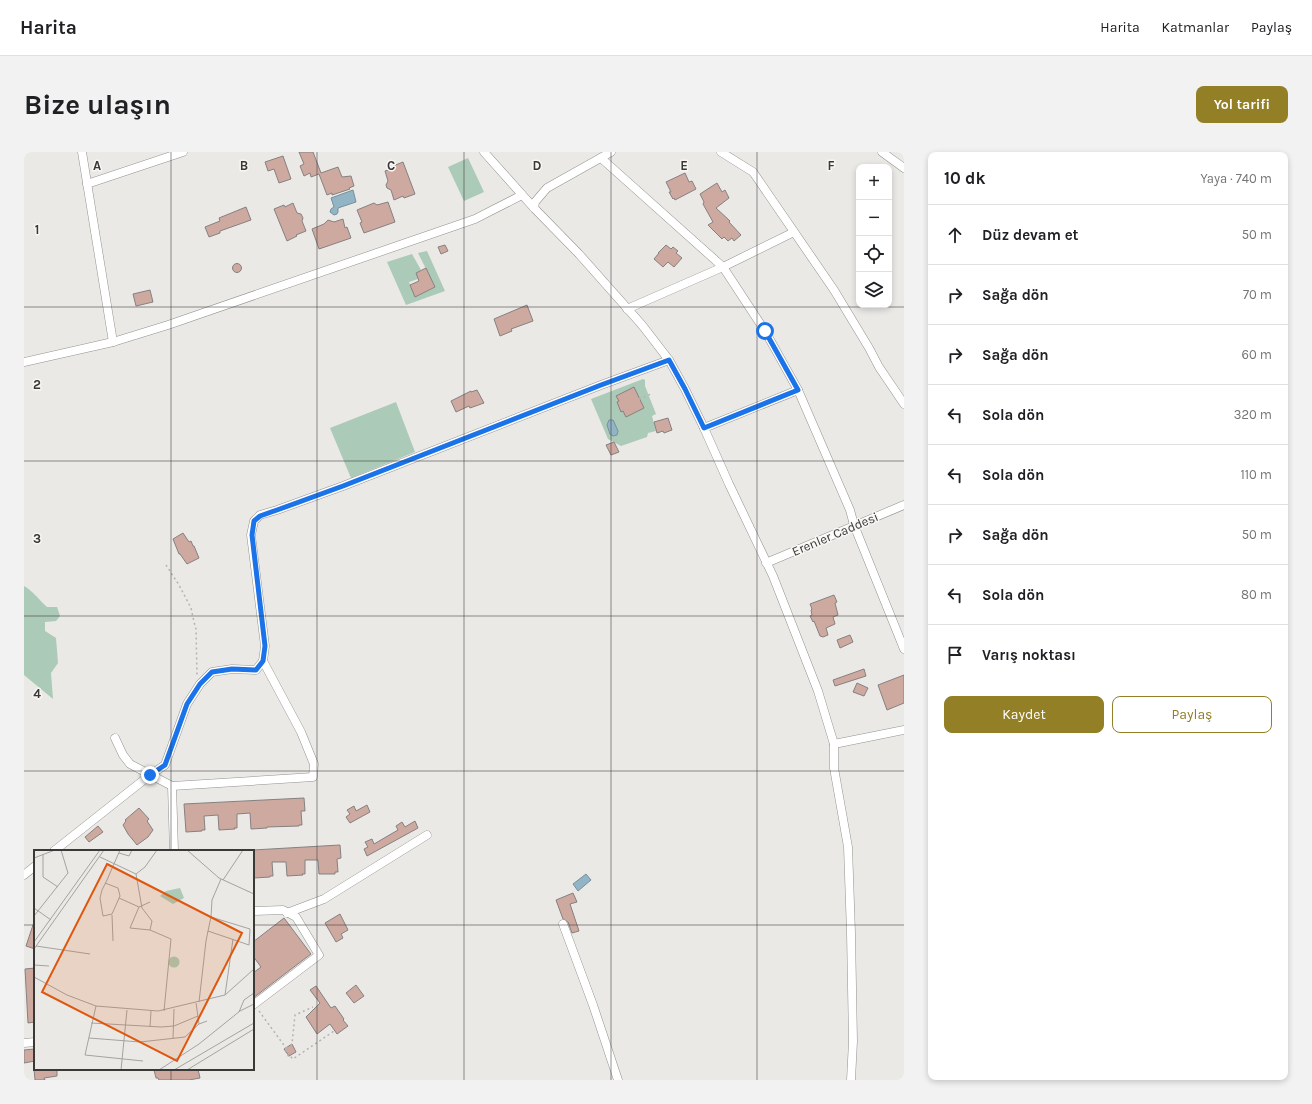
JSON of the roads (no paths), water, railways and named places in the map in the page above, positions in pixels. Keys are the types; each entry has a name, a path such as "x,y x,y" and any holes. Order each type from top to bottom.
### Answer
{"street":[{"path":"82,152 113,342"},
{"path":"87,184 183,152"},
{"path":"484,152 534,208 579,254 669,360 704,428 728,484 773,576 818,691 834,744 834,768 848,847 853,1018 851,1080"},
{"path":"534,208 535,202 547,188 611,152"},
{"path":"721,152 753,172 834,290 879,367 904,404"},
{"path":"882,152 904,168"},
{"path":"601,158 722,267 765,331 798,390 850,510 854,526 904,649"},
{"path":"24,362 113,342 168,325 475,219 522,195"},
{"path":"627,309 722,267 794,232"},
{"path":"55,850 150,775 165,765 187,704 200,684 212,672 232,669 256,670 263,661 265,646 252,535 254,521 260,516 343,486 669,360"},
{"path":"704,428 798,390"},
{"name":"Erenler Caddesi","path":"766,562 904,505"},
{"path":"115,738 123,755 130,764 172,786 313,777 314,764 301,732 263,661"},
{"path":"834,744 904,730"},
{"path":"172,786 174,850"},
{"path":"287,913 324,899 427,835"},
{"path":"24,875 34,867"},
{"path":"254,911 283,910 296,917 319,955 254,1004"},
{"path":"563,924 593,1005 618,1080"},
{"path":"24,1043 34,1042"}],"water":[{"path":"353,190 356,202 338,208 337,214 334,215 330,212 334,207 331,198"},
{"path":"609,420 613,420 618,431 617,435 613,436 610,434 607,425"},
{"path":"586,874 591,880 578,891 573,884"}]}
